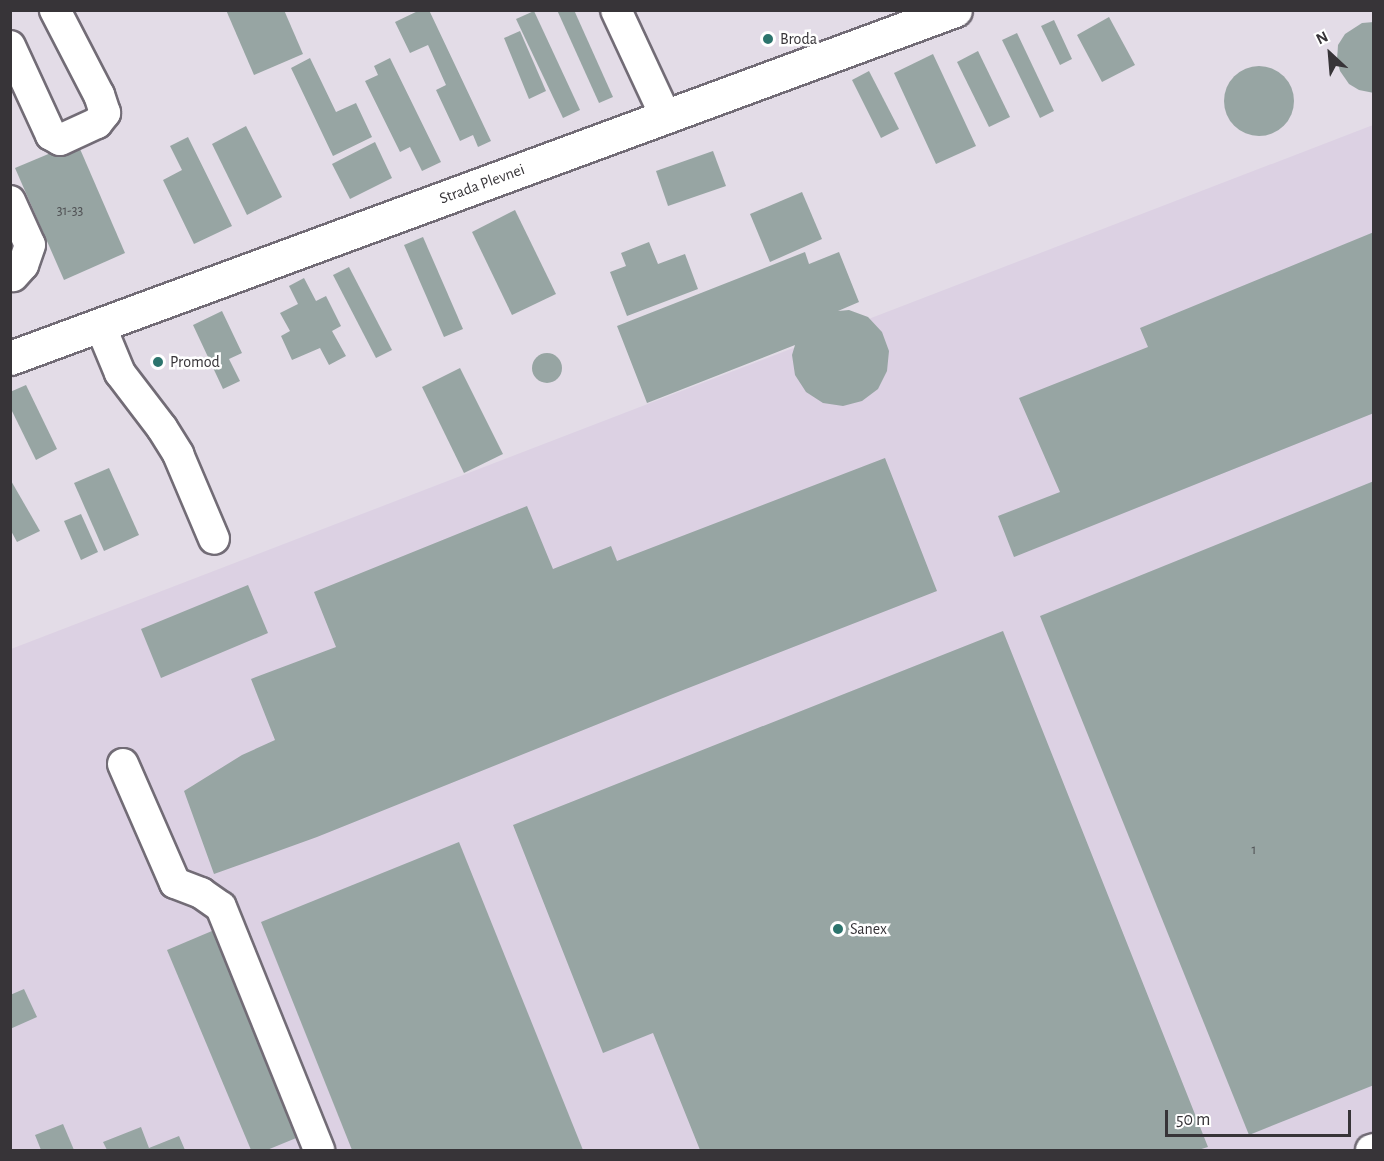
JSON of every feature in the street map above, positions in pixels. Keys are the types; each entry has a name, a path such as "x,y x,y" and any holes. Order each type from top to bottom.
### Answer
{"main road":[{"name":"Strada Plevnei","path":"10,358 955,10"}],"lane":[{"path":"10,46 51,135 60,140 97,123 105,113 99,95 55,10"},
{"path":"616,10 666,117"},
{"path":"10,201 30,245 23,265 14,276"},
{"path":"100,325 120,373 162,428 178,454 214,539"},
{"path":"123,764 175,883 201,893 221,907 319,1150"}],"shaded area":[{"path":"1373,125 1373,1150 11,1150 11,649"}],"building":[{"path":"226,10 284,10 303,54 254,75"},
{"path":"420,10 429,10 491,141 478,147 473,135 460,141 436,90 446,85 428,45 410,53 395,22"},
{"path":"557,10 574,10 613,97 599,103"},
{"path":"534,11 580,110 563,118 516,19"},
{"path":"1109,17 1135,65 1102,82 1077,35"},
{"path":"1054,20 1072,59 1060,65 1041,26"},
{"path":"1374,22 1374,93 1359,90 1349,84 1340,71 1337,60 1338,45 1345,34 1362,23"},
{"path":"520,31 546,91 529,99 504,38"},
{"path":"1017,33 1054,111 1040,118 1002,40"},
{"path":"978,51 1010,117 989,127 957,62"},
{"path":"933,54 976,146 936,164 894,73"},
{"path":"310,58 336,112 356,103 372,137 333,156 291,68"},
{"path":"390,58 441,162 422,171 410,147 400,152 365,81 378,75 374,66"},
{"path":"1259,66 1272,69 1284,76 1291,88 1294,101 1291,114 1284,126 1272,133 1259,136 1246,133 1234,126 1227,114 1224,101 1227,88 1234,76 1246,69"},
{"path":"869,71 899,129 881,138 852,80"},
{"path":"246,126 282,197 247,215 212,144"},
{"path":"188,137 232,226 194,244 163,180 182,170 170,146"},
{"path":"77,142 125,253 64,280 15,168"},
{"path":"375,142 392,178 350,199 332,164"},
{"path":"713,151 726,186 668,206 656,171"},
{"path":"802,192 822,239 770,262 750,214"},
{"path":"515,210 556,294 512,315 472,232"},
{"path":"1374,232 1374,413 1014,557 998,516 1060,492 1019,398 1148,347 1140,328"},
{"path":"423,237 463,329 444,337 404,245"},
{"path":"649,242 658,264 685,254 698,289 627,316 610,272 626,266 621,253"},
{"path":"805,252 809,264 839,252 859,302 838,311 849,310 868,317 882,332 889,351 887,371 878,389 862,401 843,406 823,403 806,392 795,375 792,355 795,345 647,403 617,326"},
{"path":"349,267 392,350 376,358 333,275"},
{"path":"304,278 316,301 326,296 341,326 332,331 346,356 329,365 320,348 292,360 281,336 290,331 280,313 298,304 289,286"},
{"path":"222,311 242,353 229,359 240,381 223,389 193,325"},
{"path":"547,353 558,357 562,368 558,379 547,383 536,379 532,368 536,357"},
{"path":"460,368 503,454 464,473 422,387"},
{"path":"26,385 57,449 36,460 10,407 10,392"},
{"path":"885,458 937,591 317,837 214,874 184,791 242,755 275,740 251,679 336,647 314,592 527,506 553,569 611,546 617,561"},
{"path":"109,468 139,535 104,551 74,483"},
{"path":"10,479 40,531 17,542 10,529"},
{"path":"1374,481 1374,1085 1249,1135 1040,616"},
{"path":"81,514 98,552 81,560 64,521"},
{"path":"248,585 268,633 161,678 141,629"},
{"name":"Sanex","path":"1003,631 1208,1147 1198,1150 700,1150 653,1033 603,1053 513,825"},
{"path":"459,842 583,1150 352,1150 261,922"},
{"path":"219,928 306,1134 267,1150 251,1150 167,950"},
{"path":"24,989 37,1017 10,1029 10,995"},
{"path":"63,1124 74,1150 41,1150 35,1135"},
{"path":"141,1127 149,1148 179,1136 185,1150 107,1150 103,1142"}],"place":[{"name":"Broda","path":"768,39"},
{"name":"Promod","path":"158,362"},
{"name":"Sanex","path":"838,929"}]}
